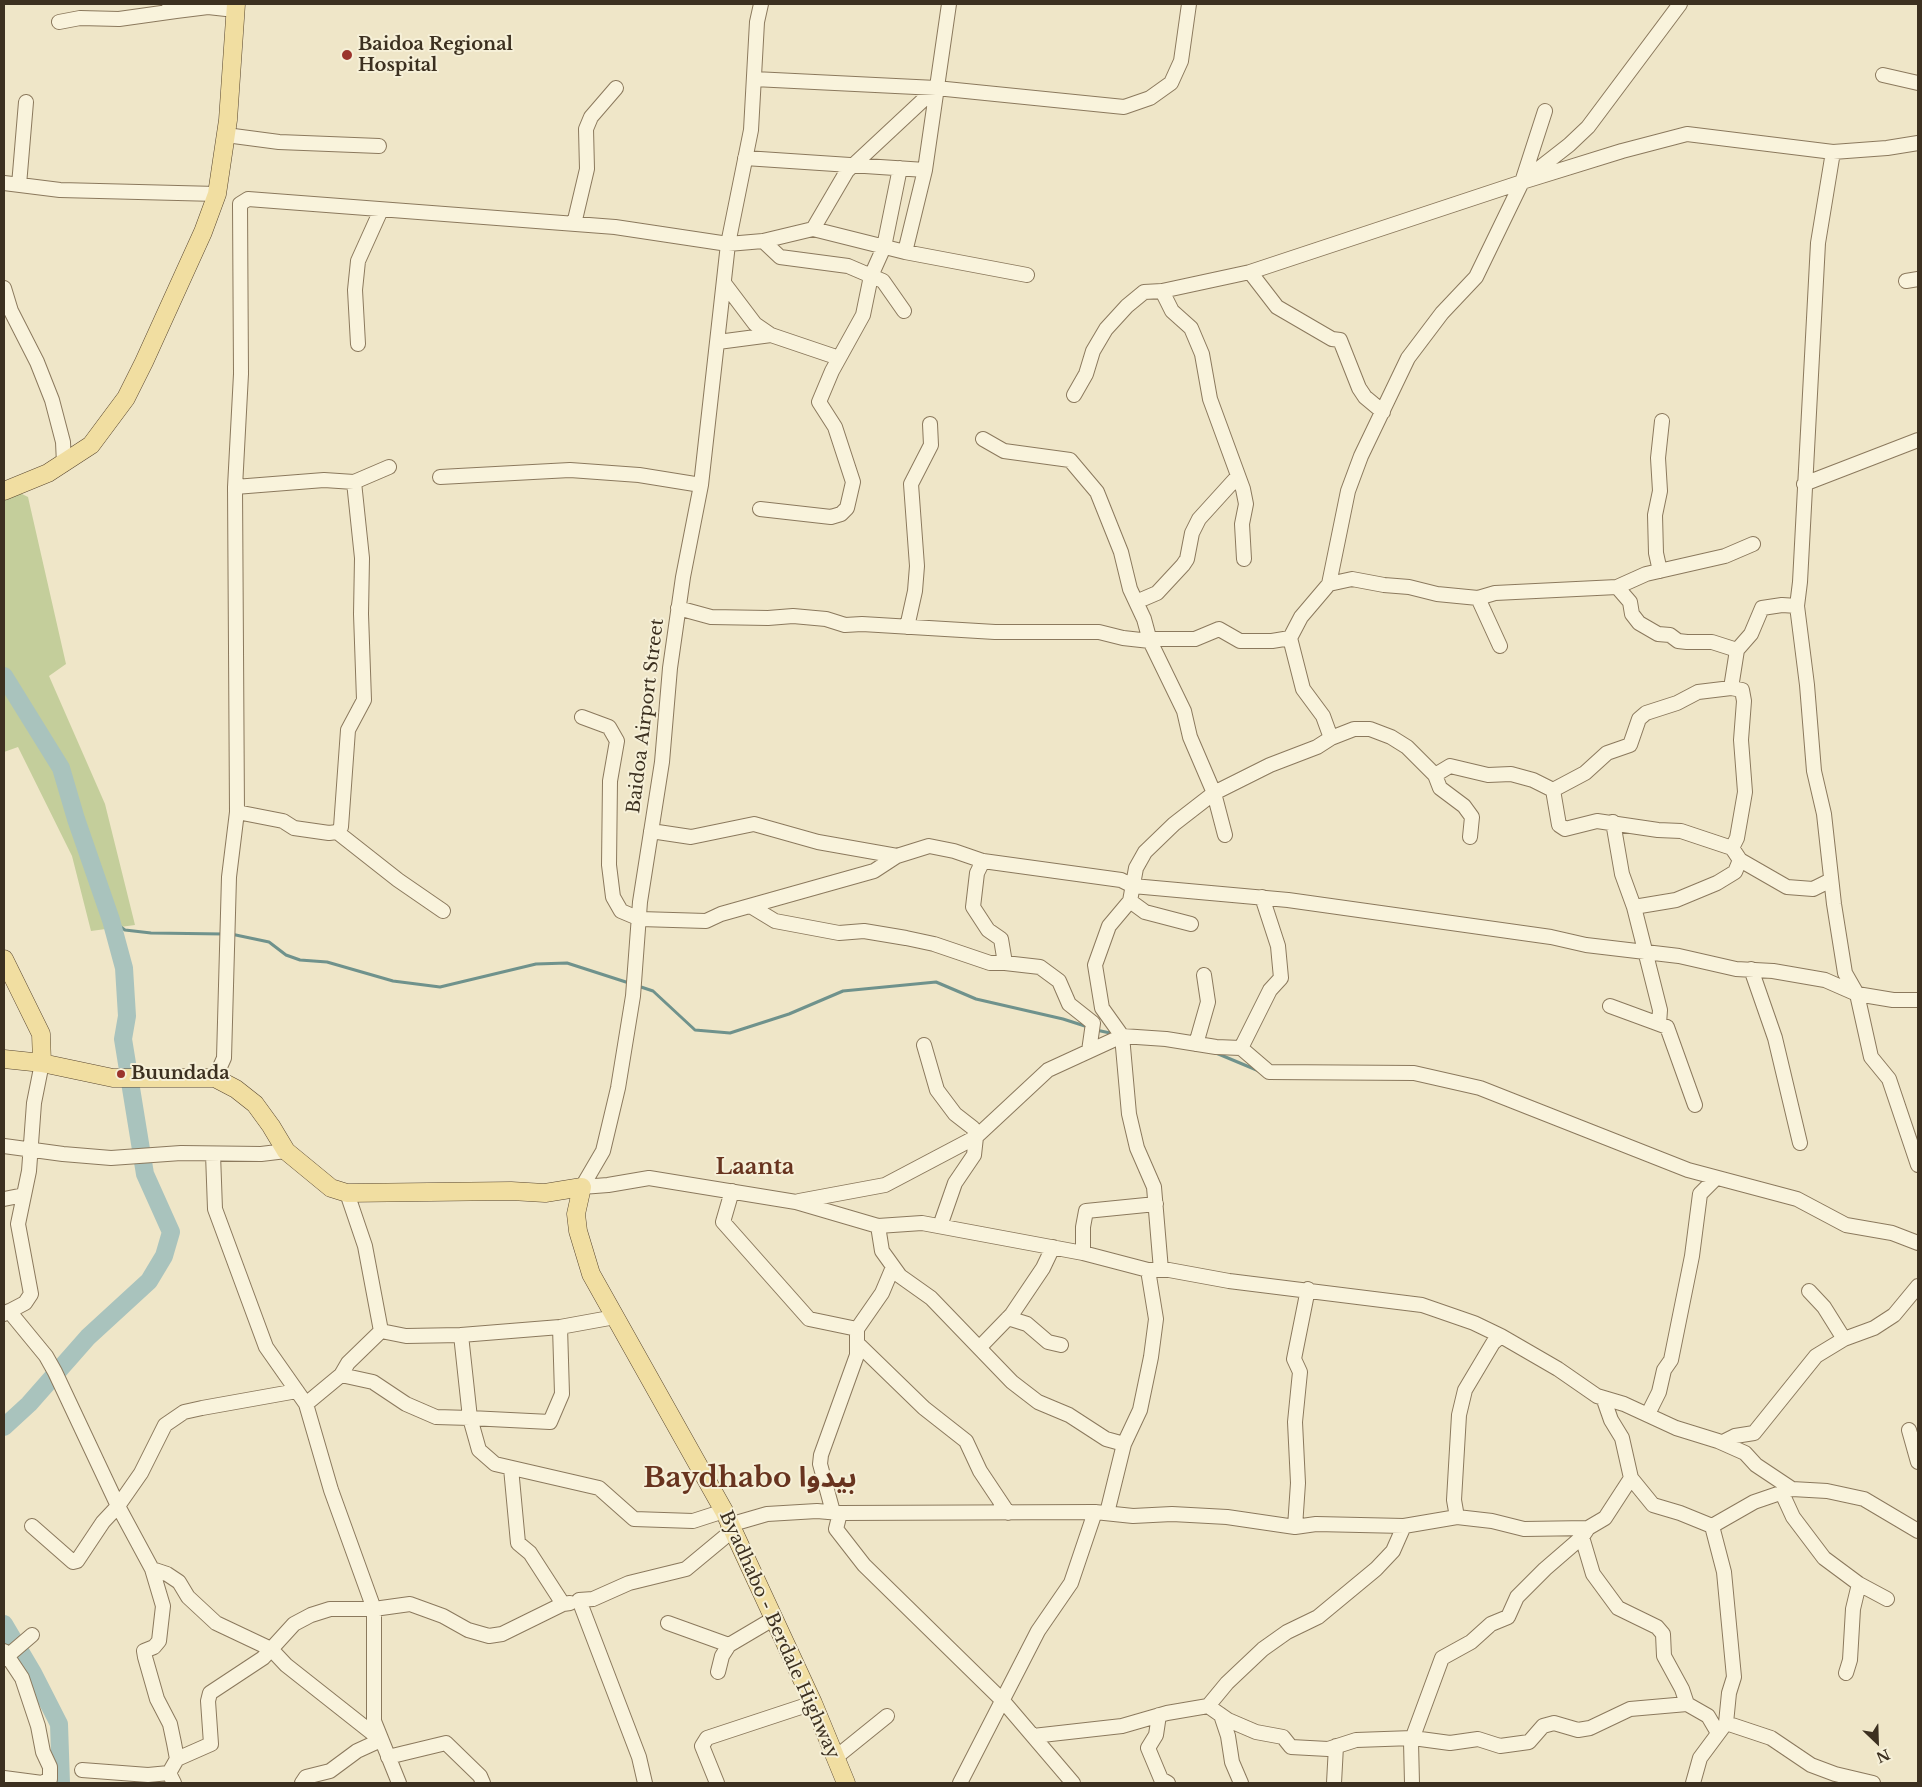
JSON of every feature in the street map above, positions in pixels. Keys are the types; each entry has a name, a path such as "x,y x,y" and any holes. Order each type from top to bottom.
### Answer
{"main road":[{"path":"4,491 64,464 91,446 126,398 144,362 203,232 218,194 226,135 236,7"},
{"path":"4,959 41,1034 42,1064"},
{"path":"4,1059 42,1064 113,1078 215,1078 236,1089 255,1104 272,1126 286,1151 331,1188 347,1194 502,1191 545,1193 582,1187"},
{"name":"Byadhabo - Berdale Highway","path":"582,1187 576,1214 578,1231 591,1274 726,1518 813,1703 845,1783"}],"street":[{"name":"Baidoa Airport Street","path":"582,1187 603,1151 618,1088 633,996 637,969 640,902 662,762 678,608 700,485 728,244 751,130 757,22 760,4"},
{"path":"905,252 925,170 949,4"},
{"path":"754,79 936,88 1124,107 1150,98 1171,84 1181,61 1189,4"},
{"path":"1522,182 1569,145 1588,127 1680,4"},
{"path":"59,22 80,18 119,19 172,8 236,7"},
{"path":"1882,75 1918,83"},
{"path":"574,224 587,169 586,129 591,117 616,88"},
{"path":"814,229 846,171 936,88"},
{"path":"19,185 26,102"},
{"path":"1331,738 1323,716 1303,689 1290,638 1301,617 1329,584 1348,491 1361,456 1408,358 1442,313 1476,277 1522,182 1545,111"},
{"path":"1074,394 1086,374 1093,351 1106,329 1127,306 1144,292 1162,291 1250,272 1522,182 1622,151 1687,134 1834,152 1887,148 1918,143"},
{"path":"226,135 279,142 379,146"},
{"path":"1834,152 1818,243 1800,582 1797,606 1807,685 1814,771 1824,814 1831,880 1845,973 1857,994 1871,1057 1889,1079 1918,1165"},
{"path":"745,158 925,170"},
{"path":"760,509 831,517 841,514 847,508 853,482 834,427 820,402 839,358 863,315 871,276 884,247 900,168"},
{"path":"4,183 60,190 218,194"},
{"path":"215,1078 224,1058 229,877 236,812 235,487 241,374 240,204 248,199 574,224 728,244 763,241 814,229 905,252 1027,275"},
{"path":"358,344 355,290 358,261 381,210"},
{"path":"763,241 780,257 848,266 883,281 904,312"},
{"path":"1250,272 1278,307 1332,339 1340,340 1359,388 1365,397 1383,412"},
{"path":"724,283 755,324 771,335 839,358"},
{"path":"4,288 12,311 37,362 52,400 63,442 64,464"},
{"path":"1162,291 1172,311 1191,328 1197,337 1210,399 1238,476 1246,504 1242,524 1244,559"},
{"path":"718,342 771,335"},
{"path":"1660,571 1656,553 1655,515 1660,491 1658,458 1662,421"},
{"path":"906,627 915,591 917,566 911,484 931,446 930,424"},
{"path":"983,439 1004,451 1070,460 1088,480 1100,498 1121,552 1126,574 1144,619 1150,641 1184,711 1190,737 1214,793 1225,835"},
{"path":"1804,484 1918,440"},
{"path":"235,487 296,482 354,482 389,467"},
{"path":"440,477 570,470 639,474 700,485"},
{"path":"1136,602 1157,593 1183,565 1187,559 1192,532 1199,519 1238,476"},
{"path":"338,832 340,827 348,730 364,700 361,614 362,558 354,482"},
{"path":"1329,584 1352,579 1384,585 1410,587 1437,594 1478,598 1496,593 1617,586 1646,574 1726,556 1754,544"},
{"path":"1617,586 1630,602 1632,614 1639,623 1658,634 1670,635 1678,641 1712,642 1736,650"},
{"path":"1478,598 1500,646"},
{"path":"1731,688 1736,650 1751,634 1762,608 1782,605 1797,606"},
{"path":"678,608 711,617 768,618 793,616 826,619 845,624 995,632 1099,632 1123,638 1150,641 1155,638 1195,639 1219,629 1240,641 1265,642 1290,638"},
{"path":"674,644 683,624 698,615"},
{"path":"1553,790 1585,772 1607,754 1630,745 1639,719 1646,713 1678,703 1698,692 1731,688 1742,690 1744,701 1741,740 1744,792 1737,838 1732,848"},
{"path":"582,717 609,727 617,741 610,781 609,865 613,897 622,911 640,919 706,921 874,872 897,856 929,846 954,851 983,861 1121,880 1133,886 1262,897 1551,937 1586,945 1646,952 1736,969 1751,969 1825,980 1857,994 1892,1000 1918,1000"},
{"path":"960,1783 1038,1631 1071,1583 1101,1512 1124,1444 1140,1410 1151,1358 1156,1319 1154,1270 1156,1204 1154,1187 1137,1148 1129,1114 1122,1036 1102,1008 1095,966 1110,926 1130,901 1136,868 1146,852 1174,824 1214,793 1270,765 1317,747 1331,738 1354,729 1370,729 1391,737 1406,747 1435,775 1440,788 1464,806 1472,817 1470,837"},
{"path":"1435,775 1450,766 1488,775 1511,774 1533,780 1553,790"},
{"path":"1553,790 1559,825 1565,830 1597,821 1613,822 1646,829 1681,831 1732,848 1740,860 1787,888 1813,889 1831,880"},
{"path":"236,812 283,821 294,828 329,833 338,832 398,880 443,911"},
{"path":"1613,822 1622,874 1634,907 1660,1010 1659,1024"},
{"path":"651,832 691,836 754,824 818,842 897,856"},
{"path":"1634,907 1676,900 1718,883 1735,872 1740,860"},
{"path":"983,861 977,872 973,907 988,930 1001,939 1005,962"},
{"path":"1241,1048 1270,990 1281,978 1278,946 1262,897"},
{"path":"1130,901 1145,912 1191,924"},
{"path":"752,907 775,921 839,932 864,931 906,938 934,944 990,963 1005,962 1040,967 1059,981 1069,1004 1093,1023"},
{"path":"1751,969 1775,1038 1800,1143"},
{"path":"1196,1044 1208,1002 1204,976"},
{"path":"1610,1006 1667,1027 1695,1105"},
{"path":"1089,1050 1093,1023 1102,1008"},
{"path":"796,1202 885,1185 976,1137 1048,1070 1122,1036 1241,1048 1269,1072 1414,1073 1480,1088 1688,1170 1797,1199 1846,1224 1892,1233 1918,1243"},
{"path":"924,1045 937,1090 956,1114 973,1128 976,1137 974,1155 955,1183 940,1226"},
{"path":"42,1064 34,1103 31,1150 18,1224 31,1294 25,1303 7,1313 46,1356 118,1506 152,1569 163,1606 159,1641 154,1647 144,1651 157,1700 170,1724 177,1759 172,1778 82,1770"},
{"path":"4,1146 111,1158 261,1154 286,1151"},
{"path":"213,1154 215,1209 266,1347 306,1404 331,1490 374,1609 372,1696 374,1721 399,1783"},
{"path":"582,1187 649,1178 796,1202 878,1226 922,1223 1083,1253 1154,1270 1422,1305 1474,1323 1501,1336 1558,1369 1604,1400 1624,1404 1676,1428 1723,1442 1745,1453 1787,1491 1793,1517 1812,1545 1824,1558 1859,1584 1887,1599"},
{"path":"1648,1414 1659,1392 1664,1370 1671,1360 1692,1256 1700,1194 1716,1178"},
{"path":"732,1191 723,1222 809,1319 857,1329"},
{"path":"347,1194 365,1246 381,1331"},
{"path":"4,1199 24,1195"},
{"path":"1083,1253 1082,1227 1086,1211 1156,1204"},
{"path":"878,1226 882,1251 900,1276 931,1298 1012,1382 1038,1402 1069,1415 1106,1438 1124,1444"},
{"path":"980,1347 1008,1318 1043,1268 1053,1248"},
{"path":"894,1267 882,1294 857,1329 857,1355 821,1455 820,1464 836,1512 836,1529 864,1565 1003,1701 1073,1783"},
{"path":"1723,1442 1735,1436 1754,1433 1816,1356 1844,1339 1874,1328 1894,1315 1918,1286"},
{"path":"1295,1527 1298,1483 1295,1422 1300,1372 1294,1358 1308,1289"},
{"path":"1809,1291 1824,1307 1844,1339"},
{"path":"381,1331 406,1336 461,1335 560,1327 615,1317"},
{"path":"1008,1318 1027,1324 1048,1342 1061,1344"},
{"path":"341,1375 374,1382 406,1404 436,1417 550,1422 562,1394 560,1327"},
{"path":"306,1404 341,1375 348,1363 381,1331"},
{"path":"461,1335 470,1418 479,1450 495,1464 599,1488 634,1519 693,1521 817,1510 836,1512 1008,1514 1101,1512 1134,1516 1172,1514 1227,1516 1295,1527 1316,1524 1404,1526 1457,1517 1492,1521 1524,1529 1585,1532"},
{"path":"1457,1517 1454,1500 1459,1415 1465,1390 1493,1343 1501,1336"},
{"path":"857,1343 918,1402 966,1441 980,1471 1008,1514"},
{"path":"32,1526 73,1562 77,1561 103,1522 118,1506 141,1473 165,1425 184,1412 297,1391"},
{"path":"1604,1400 1611,1420 1622,1438 1630,1478 1653,1505 1680,1513 1712,1526"},
{"path":"1909,1430 1918,1462"},
{"path":"510,1468 518,1543 530,1553 563,1604"},
{"path":"1412,1783 1411,1742 1442,1658 1471,1642 1491,1624 1508,1617 1517,1597 1544,1569 1585,1532 1605,1518 1630,1478"},
{"path":"1712,1526 1754,1502 1787,1491 1827,1491 1864,1499 1918,1532"},
{"path":"177,1759 211,1744 208,1701 210,1693 263,1658 294,1624 311,1615 330,1609 374,1609 410,1604 443,1616 468,1630 489,1636 502,1634 563,1604 593,1599 629,1584 686,1569 727,1535 726,1518"},
{"path":"1033,1736 1122,1726 1159,1715 1208,1706 1227,1683 1264,1649 1287,1632 1318,1617 1376,1569 1393,1551 1404,1526"},
{"path":"1693,1783 1700,1758 1722,1728 1734,1677 1724,1572 1712,1526"},
{"path":"1585,1532 1594,1574 1618,1608 1657,1627 1663,1634 1664,1656 1682,1689 1687,1704"},
{"path":"152,1569 167,1574 179,1582 188,1597 216,1623 271,1649 286,1665 381,1740"},
{"path":"1846,1673 1850,1660 1853,1609 1859,1584"},
{"path":"579,1600 639,1757 645,1783"},
{"path":"718,1672 722,1656 729,1645 773,1619"},
{"path":"668,1623 729,1645"},
{"path":"4,1778 42,1783 50,1779 50,1767 42,1752 38,1726 22,1678 17,1668 5,1655 32,1634"},
{"path":"717,1783 702,1746 707,1738 813,1703"},
{"path":"1208,1706 1221,1715 1256,1732 1283,1737 1292,1748 1328,1749 1356,1740 1413,1738 1450,1743 1478,1740 1500,1746 1529,1742 1543,1726 1554,1723 1578,1730 1590,1728 1630,1709 1687,1704 1708,1716 1722,1728 1771,1738 1811,1765 1835,1774 1873,1783"},
{"path":"1159,1715 1156,1735 1148,1748 1162,1779 1168,1783"},
{"path":"1221,1715 1228,1736 1232,1762 1241,1783"},
{"path":"835,1758 887,1716"},
{"path":"302,1783 306,1777 330,1771 357,1752 381,1740"},
{"path":"388,1757 446,1743 480,1776 483,1783"},
{"path":"1334,1783 1336,1746"}],"green space":[{"path":"4,485 28,497 66,664 49,676 105,804 135,925 91,931 72,856 18,747 4,752"}],"waterway":[{"path":"4,676 61,768 76,819 111,920 124,968 127,1016 123,1039 145,1174 171,1232 164,1256 149,1281 88,1337 29,1404 4,1427"},
{"path":"111,920 125,930 151,933 224,934"},
{"path":"231,934 269,942 286,955 300,960 327,962 393,981 440,987 536,964 567,963 629,983"},
{"path":"638,986 653,991 695,1030 730,1033 789,1014 843,991 936,982 976,999 1063,1019 1088,1027"},
{"path":"1096,1030 1115,1034"},
{"path":"1216,1053 1259,1071"},
{"path":"4,1624 33,1673 59,1724 61,1783"}],"place":[{"name":"Baidoa Regional Hospital","path":"347,55"},
{"name":"Buundada","path":"121,1074"}],"district":[{"name":"Laanta","path":"755,1168"},
{"name":"Baydhabo بيدوا","path":"750,1479"}]}
